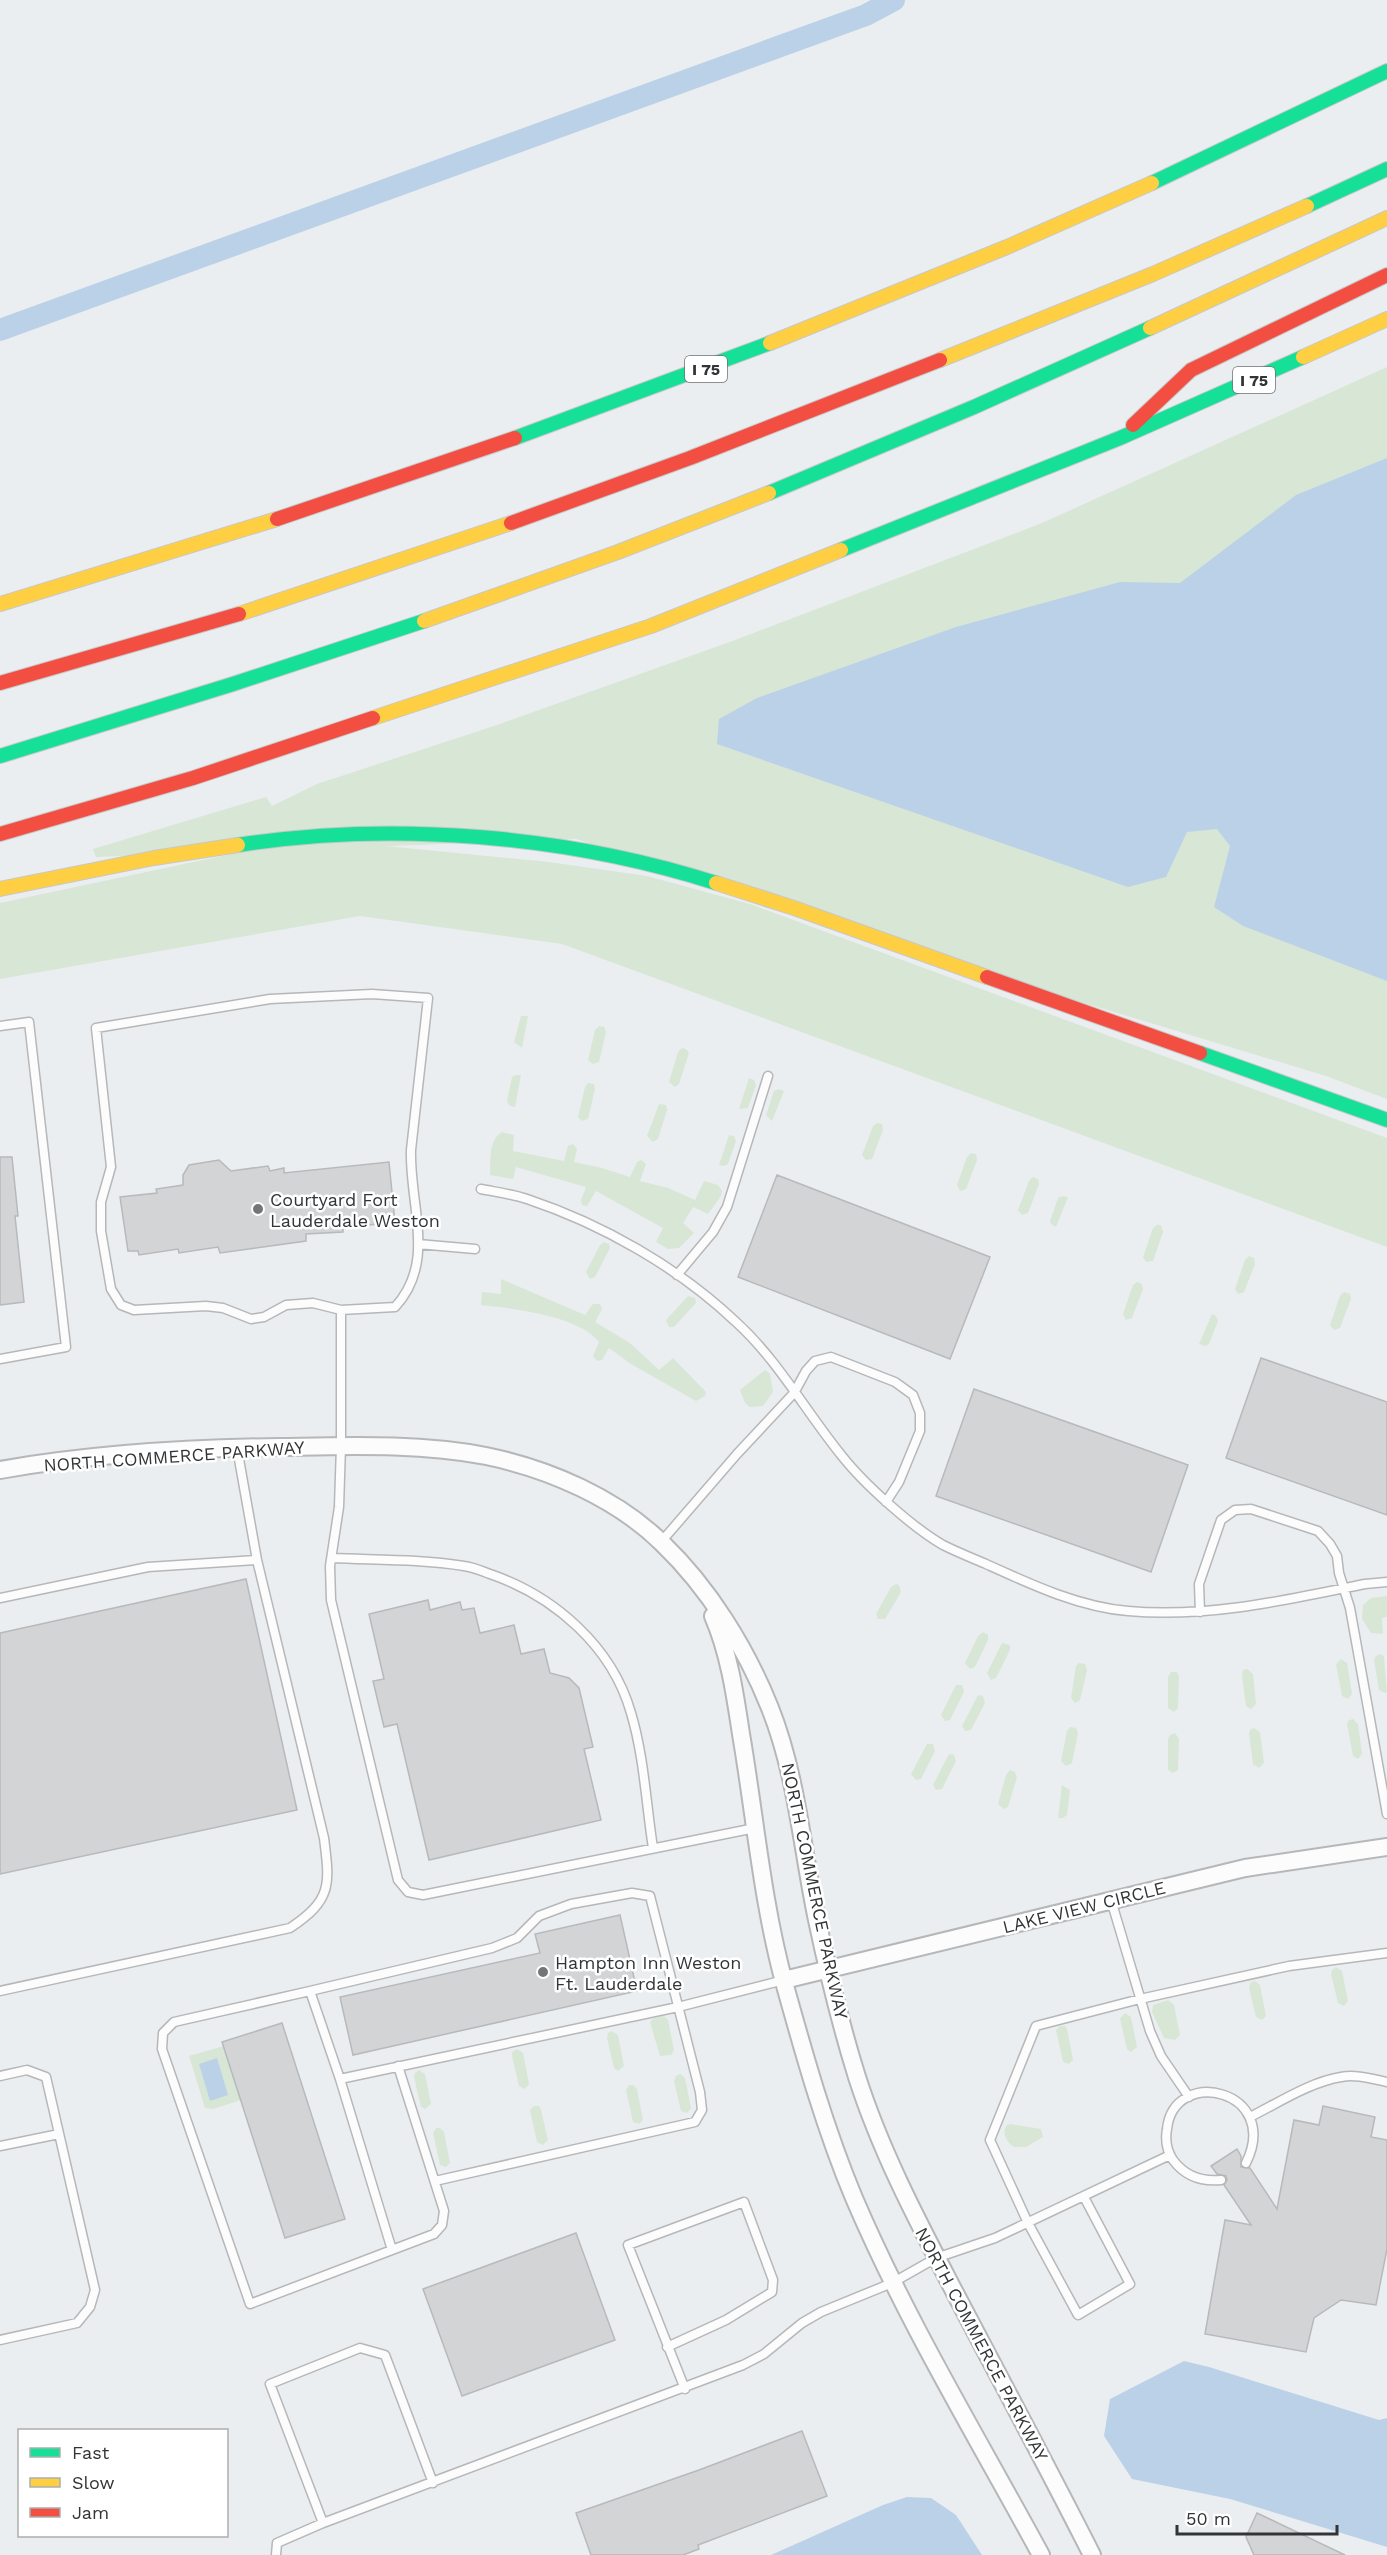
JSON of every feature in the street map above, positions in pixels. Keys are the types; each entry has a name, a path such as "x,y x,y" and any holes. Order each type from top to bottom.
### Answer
{"highway":[{"name":"I 75","path":"0,604 277,520 460,459 652,390 1009,246 1197,163 1387,71"},
{"path":"0,683 127,649 389,564 607,489 812,412 1100,296 1387,169"},
{"path":"0,756 268,674 629,548 830,469 958,415 1387,218"},
{"path":"1120,438 1191,370 1387,275"},
{"name":"I 75","path":"0,834 194,778 651,626 1120,438 1228,392 1387,319"},
{"path":"0,889 154,858 252,843 357,834 446,835 555,846 672,869 794,908 1387,1120"}],"street":[{"name":"NORTH COMMERCE PARKWAY","path":"0,1470 104,1457 237,1448 341,1446 442,1450 487,1456 533,1469 577,1486 612,1506 662,1542 701,1588 731,1630 754,1670 772,1712 794,1792 817,1919 858,2079 901,2189 1092,2555"},
{"name":"NORTH COMMERCE PARKWAY","path":"701,1588 719,1630 733,1682 755,1828 784,1980 830,2133 853,2196 892,2283 920,2339 1041,2555"},
{"name":"LAKE VIEW CIRCLE","path":"784,1980 1245,1869 1387,1847"}],"lane":[{"path":"372,994 428,998 410,1170 417,1217 417,1271 407,1295 395,1307 341,1310 313,1304 286,1305 264,1317 251,1319 224,1308 207,1306 134,1310 121,1305 111,1289 101,1231 101,1202 111,1167 96,1028 270,999 372,994"},
{"path":"0,1026 29,1022 66,1347 0,1359"},
{"path":"677,1275 712,1232 727,1207 768,1076"},
{"path":"481,1189 526,1199 582,1221 635,1248 677,1275 737,1322 767,1355 843,1458 886,1502 942,1544 1027,1582 1089,1603 1126,1611 1200,1612 1387,1582"},
{"path":"418,1244 475,1249"},
{"path":"341,1310 339,1507 332,1558 331,1600 398,1880 408,1892 423,1895 755,1828"},
{"path":"662,1542 737,1454 794,1393 806,1371 815,1361 831,1357 896,1382 913,1395 920,1413 920,1431 899,1482 886,1502"},
{"path":"0,1991 290,1928 310,1914 324,1897 328,1870 324,1838 257,1560 237,1448"},
{"path":"1200,1612 1199,1584 1221,1520 1235,1510 1251,1509 1318,1531 1337,1556 1350,1608 1387,1814"},
{"path":"332,1558 421,1561 466,1566 514,1582 554,1606 586,1634 614,1671 630,1710 639,1745 653,1848"},
{"path":"0,1598 148,1567 257,1560"},
{"path":"398,2066 444,2211 442,2225 434,2234 250,2304 162,2049 163,2034 174,2022 492,1948 517,1938 540,1916 571,1905 632,1893 650,1896 700,2092 702,2110 695,2121 435,2181"},
{"path":"1111,1900 1149,2031 1161,2056 1189,2097"},
{"path":"1084,2197 1130,2284 1078,2314 1028,2223 990,2140 1036,2026 1140,1999 1289,1966 1387,1953"},
{"path":"340,2079 678,2007 784,1980"},
{"path":"310,1991 340,2079 392,2250"},
{"path":"0,2076 27,2070 46,2077 95,2290 90,2307 77,2323 0,2340"},
{"path":"1250,2117 1313,2087 1341,2077 1364,2077 1387,2082"},
{"path":"1221,2180 1195,2178 1180,2169 1170,2155 1166,2138 1168,2122 1176,2107 1189,2097 1206,2091 1224,2093 1239,2102 1250,2117 1255,2134 1252,2151 1246,2163"},
{"path":"0,2146 59,2134"},
{"path":"276,2555 277,2543 323,2523 685,2389 743,2365 764,2354 802,2323 821,2312 892,2283 936,2258 995,2238 1170,2155"},
{"path":"667,2347 726,2320 772,2292 772,2280 744,2202 628,2246 667,2347 685,2389"},
{"path":"323,2523 270,2384 360,2348 385,2355 434,2483"}],"green space":[{"path":"1387,367 1387,1099 1326,1076 1058,995 576,839 96,857 93,849 266,797 272,806 317,784 497,725 727,643 1042,523"},
{"path":"356,843 549,862 647,876 750,904 1387,1138 1387,1247 562,944 360,916 0,979 0,903 245,851"},
{"path":"521,1016 528,1016 522,1048 514,1042"},
{"path":"599,1026 604,1027 606,1032 599,1062 593,1064 588,1060 595,1030"},
{"path":"682,1048 689,1053 679,1084 675,1087 669,1082 678,1052"},
{"path":"521,1075 515,1107 510,1106 507,1101 512,1077"},
{"path":"749,1078 754,1080 756,1085 748,1108 739,1109"},
{"path":"588,1083 594,1084 595,1089 588,1119 582,1121 578,1117"},
{"path":"779,1089 784,1091 772,1121 766,1115 774,1091"},
{"path":"659,1104 666,1105 667,1110 658,1139 653,1142 647,1136"},
{"path":"877,1123 882,1124 883,1130 872,1159 866,1160 862,1155 873,1126"},
{"path":"502,1132 514,1135 513,1151 564,1161 568,1146 573,1144 577,1149 574,1162 630,1177 637,1162 641,1160 646,1164 640,1181 668,1188 695,1200 704,1181 718,1185 722,1191 721,1196 708,1214 693,1207 683,1223 694,1233 679,1248 668,1249 656,1242 663,1228 596,1191 587,1206 582,1205 581,1200 586,1187 516,1167 513,1179 490,1175 492,1145"},
{"path":"729,1135 734,1136 736,1141 728,1164 719,1165"},
{"path":"971,1153 976,1154 977,1160 966,1189 960,1191 957,1185 967,1157"},
{"path":"1033,1177 1038,1179 1039,1184 1028,1213 1022,1215 1018,1210 1029,1181"},
{"path":"1068,1197 1056,1227 1050,1221 1058,1198"},
{"path":"1161,1225 1163,1232 1153,1261 1146,1262 1143,1257 1153,1228"},
{"path":"604,1242 609,1244 610,1248 595,1277 590,1279 586,1272 600,1245"},
{"path":"1249,1256 1254,1258 1255,1264 1244,1292 1238,1294 1235,1289 1245,1260"},
{"path":"501,1279 585,1315 593,1304 600,1304 602,1309 595,1322 630,1343 659,1370 673,1358 706,1392 705,1396 696,1401 631,1364 609,1348 602,1360 597,1361 593,1356 599,1342 590,1333 577,1326 544,1315 481,1305 482,1292 501,1294"},
{"path":"1137,1282 1142,1284 1143,1289 1132,1318 1126,1320 1123,1314 1133,1285"},
{"path":"1344,1292 1350,1294 1351,1299 1340,1328 1334,1330 1330,1325 1340,1296"},
{"path":"688,1296 695,1298 696,1303 674,1327 669,1327 666,1320"},
{"path":"1212,1314 1218,1321 1209,1344 1205,1346 1199,1344"},
{"path":"765,1370 770,1374 773,1392 763,1406 750,1407 745,1403 740,1390"},
{"path":"899,1585 901,1592 885,1619 878,1619 876,1614 891,1587"},
{"path":"1387,1596 1387,1617 1382,1618 1383,1634 1371,1633 1362,1619 1363,1605 1371,1598"},
{"path":"983,1632 988,1635 988,1640 975,1667 970,1669 965,1663 978,1636"},
{"path":"1002,1643 1010,1645 1010,1650 996,1678 991,1680 987,1673"},
{"path":"1379,1654 1384,1656 1387,1692 1385,1693 1379,1690 1374,1660"},
{"path":"1341,1659 1347,1663 1352,1694 1348,1699 1342,1696 1336,1664"},
{"path":"1079,1663 1085,1664 1087,1670 1080,1700 1075,1703 1071,1698 1076,1666"},
{"path":"1247,1669 1253,1674 1256,1704 1251,1709 1246,1706 1242,1676 1243,1670"},
{"path":"1171,1672 1177,1672 1179,1677 1178,1708 1174,1712 1168,1708 1168,1677"},
{"path":"956,1685 962,1685 964,1692 950,1720 945,1721 941,1715"},
{"path":"978,1695 983,1696 985,1703 971,1730 965,1731 962,1726"},
{"path":"1353,1719 1358,1724 1362,1754 1358,1759 1353,1756 1347,1724"},
{"path":"1070,1727 1076,1728 1078,1733 1072,1763 1066,1766 1061,1761 1067,1731"},
{"path":"1254,1728 1260,1732 1264,1763 1259,1768 1253,1764 1249,1734"},
{"path":"1175,1733 1179,1739 1178,1770 1173,1773 1168,1770 1168,1739"},
{"path":"927,1744 933,1744 935,1751 921,1779 916,1780 911,1774"},
{"path":"949,1754 954,1755 956,1761 942,1789 936,1790 933,1785"},
{"path":"1010,1770 1015,1772 1017,1777 1008,1807 1004,1809 998,1804 1006,1775"},
{"path":"1062,1785 1070,1790 1067,1815 1058,1818"},
{"path":"1336,1967 1342,1971 1348,2001 1344,2006 1338,2003 1331,1974"},
{"path":"1255,1981 1260,1985 1266,2016 1262,2020 1256,2017 1249,1988 1251,1982"},
{"path":"1168,2000 1174,2005 1180,2035 1175,2040 1164,2038 1152,2012 1153,2005"},
{"path":"1125,2013 1131,2017 1137,2047 1131,2052 1127,2049 1120,2018"},
{"path":"664,2016 668,2020 674,2050 671,2055 660,2056 650,2022 654,2018"},
{"path":"1060,2026 1065,2026 1067,2029 1073,2060 1069,2064 1063,2062 1056,2030"},
{"path":"612,2031 618,2035 624,2066 618,2071 614,2068 607,2038 608,2033"},
{"path":"224,2046 241,2100 213,2109 205,2108 189,2056"},
{"path":"517,2049 523,2053 529,2084 525,2089 519,2086 512,2056 512,2052"},
{"path":"419,2070 425,2074 431,2104 425,2109 421,2107 414,2077"},
{"path":"680,2074 685,2078 691,2108 687,2113 681,2111 674,2081"},
{"path":"629,2085 637,2089 643,2120 639,2124 633,2122 626,2090"},
{"path":"534,2106 539,2106 541,2110 548,2140 543,2145 537,2142 530,2110"},
{"path":"1010,2124 1041,2129 1043,2137 1026,2147 1014,2147 1009,2143 1005,2134 1005,2128"},
{"path":"436,2128 444,2132 450,2163 446,2167 440,2165 433,2133"}],"water":[{"path":"1387,458 1387,981 1243,926 1214,907 1230,846 1217,829 1187,832 1166,877 1128,887 717,744 719,719 757,698 956,627 1120,582 1180,583 1296,495"},
{"path":"217,2058 228,2095 210,2101 199,2064"},
{"path":"1184,2361 1379,2420 1387,2418 1387,2547 1230,2499 1132,2479 1104,2436 1110,2399"},
{"path":"907,2497 931,2498 956,2515 982,2555 771,2555 883,2505"}],"building":[{"path":"0,1157 12,1157 18,1216 15,1216 24,1302 0,1305"},
{"name":"Courtyard Fort Lauderdale Weston","path":"219,1160 231,1171 268,1166 270,1171 284,1168 284,1173 389,1162 395,1222 343,1228 343,1232 306,1234 306,1241 220,1253 218,1247 179,1253 178,1249 139,1255 138,1251 128,1251 120,1197 157,1193 156,1189 183,1185 183,1175 189,1165"},
{"path":"777,1175 990,1257 950,1359 738,1277"},
{"path":"1261,1358 1387,1402 1387,1515 1226,1458"},
{"path":"974,1389 1188,1465 1151,1572 936,1496"},
{"path":"246,1579 297,1810 0,1874 0,1633"},
{"path":"428,1600 430,1610 460,1602 462,1610 474,1608 480,1633 514,1625 521,1654 544,1649 550,1673 569,1678 579,1688 593,1747 584,1749 601,1820 429,1860 397,1724 384,1727 373,1681 384,1679 369,1614"},
{"name":"Hampton Inn Weston Ft. Lauderdale","path":"620,1915 637,1991 353,2055 340,1997 540,1953 535,1934"},
{"path":"282,2023 345,2219 285,2238 222,2042"},
{"path":"1323,2106 1375,2117 1371,2137 1387,2140 1387,2249 1376,2305 1341,2300 1314,2318 1306,2352 1205,2334 1225,2220 1251,2225 1224,2185 1227,2180 1226,2176 1217,2174 1211,2166 1237,2149 1241,2156 1241,2167 1250,2168 1277,2209 1294,2120 1319,2125"},
{"path":"576,2233 615,2340 462,2396 423,2289"},
{"path":"802,2431 827,2496 698,2545 699,2549 683,2555 591,2555 576,2513"},
{"path":"1257,2513 1345,2555 1254,2555 1246,2537"}],"waterway":[{"path":"0,330 866,15 894,0"}],"traffic: fast":[{"path":"1152,183 1387,71"},
{"path":"1307,206 1387,169"},
{"path":"769,493 974,407 1150,328"},
{"path":"515,438 770,343"},
{"path":"841,550 1120,438 1303,357"},
{"path":"0,756 233,684 424,621"},
{"path":"238,845 357,834 479,837 600,853 716,883"},
{"path":"1200,1053 1387,1120"}],"traffic: slow":[{"path":"770,343 1007,247 1152,183"},
{"path":"940,360 1153,274 1307,206"},
{"path":"1150,328 1387,218"},
{"path":"1303,357 1387,319"},
{"path":"424,621 618,552 769,493"},
{"path":"0,604 277,519"},
{"path":"239,614 511,523"},
{"path":"373,718 651,626 841,550"},
{"path":"0,889 154,858 238,845"},
{"path":"716,883 794,908 987,977"}],"traffic: jam":[{"path":"1133,425 1191,370 1387,275"},
{"path":"511,523 690,458 940,360"},
{"path":"277,519 515,438"},
{"path":"0,683 239,614"},
{"path":"0,834 193,778 373,718"},
{"path":"987,977 1200,1053"}],"place":[{"name":"Courtyard Fort Lauderdale Weston","path":"258,1209"},
{"name":"Hampton Inn Weston Ft. Lauderdale","path":"543,1972"}]}
